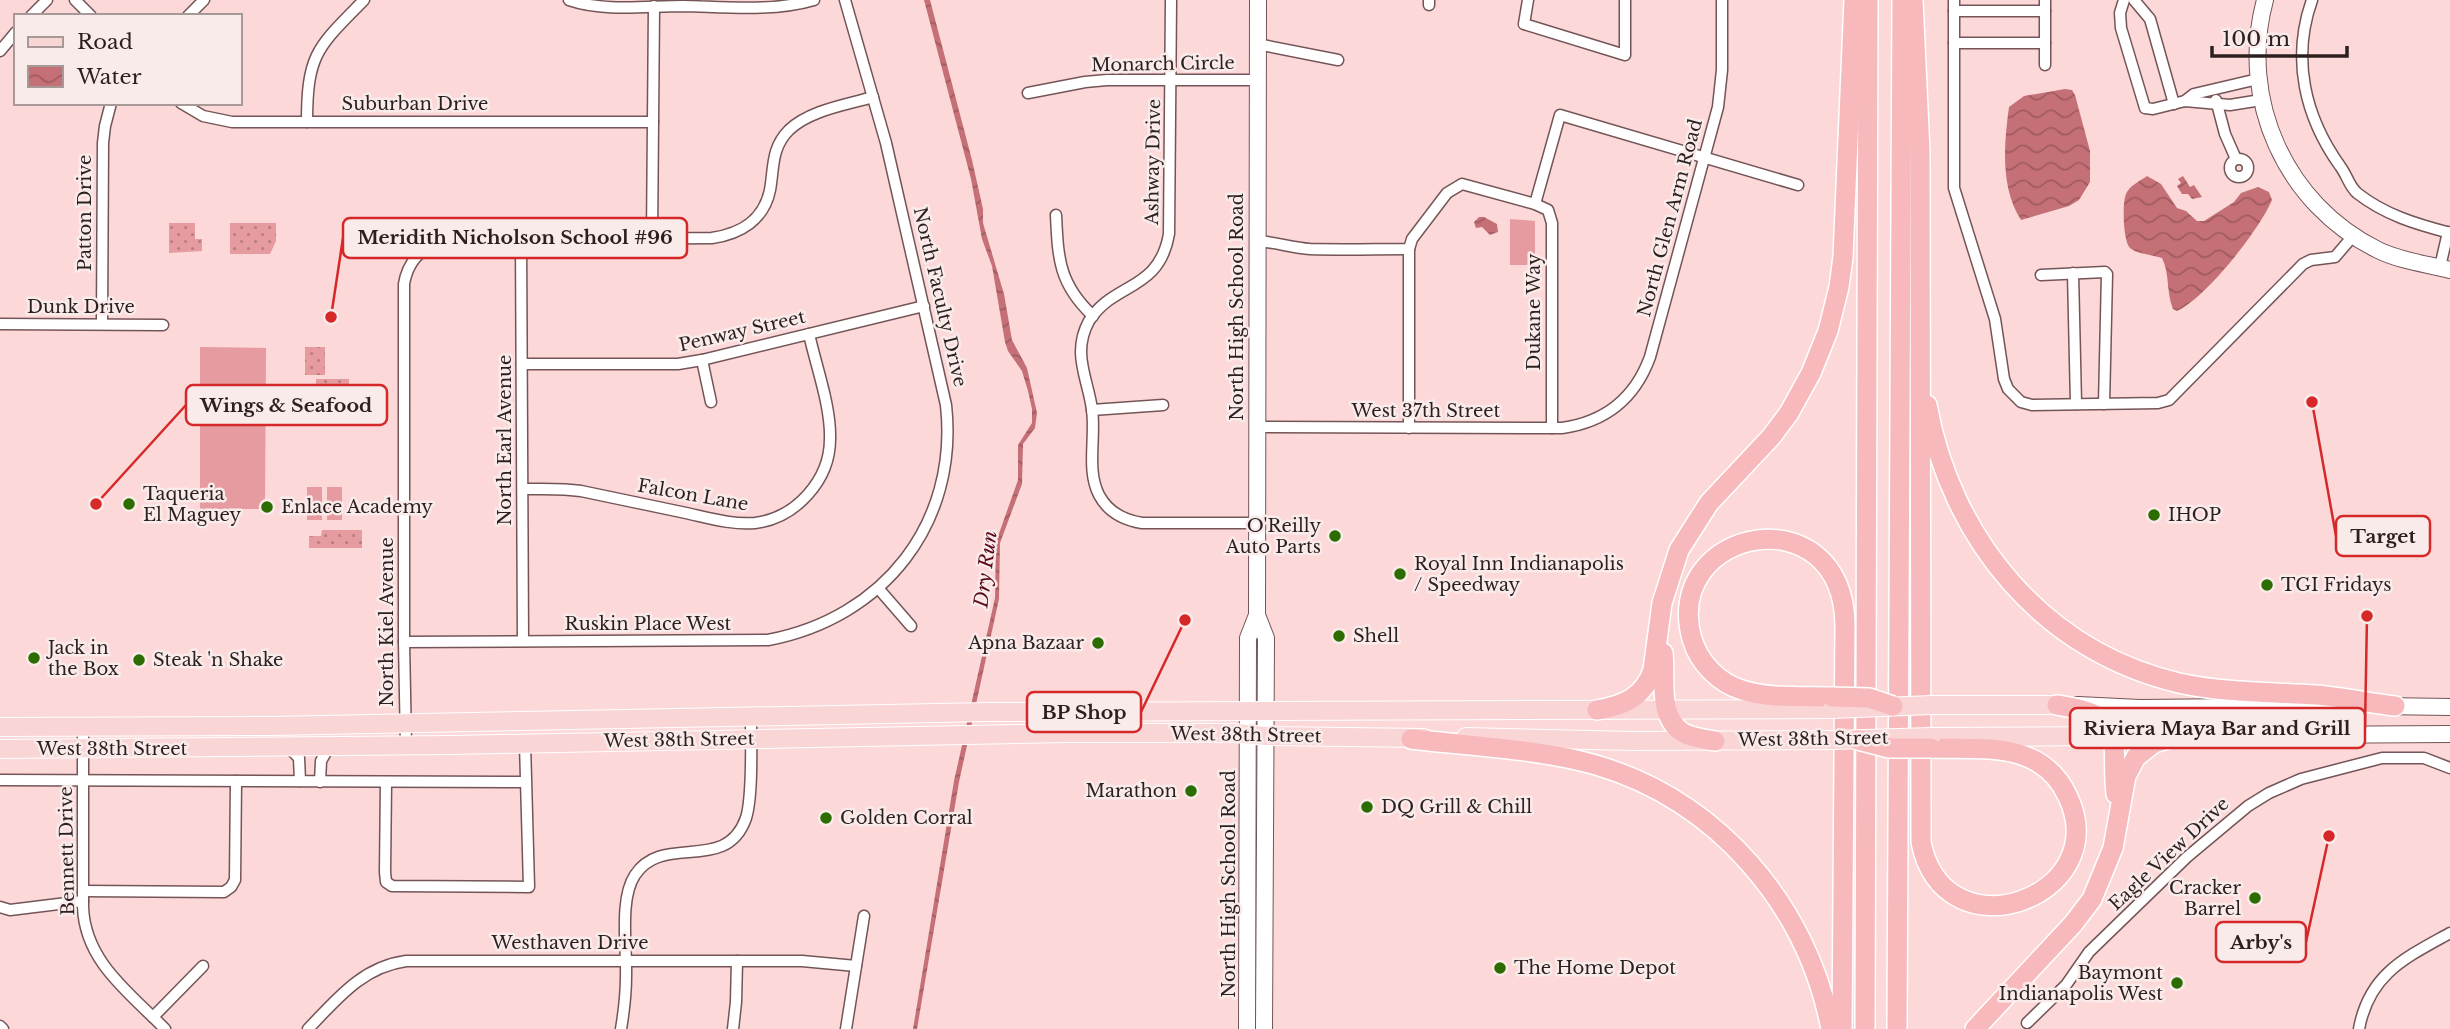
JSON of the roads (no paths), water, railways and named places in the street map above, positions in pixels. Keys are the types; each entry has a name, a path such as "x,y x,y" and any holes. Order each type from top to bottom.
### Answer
{"highway":[{"path":"1597,709 1615,707 1630,701 1648,681 1653,670 1669,576 1686,537 1709,503 1785,419 1808,379 1828,331 1843,257 1854,0"},
{"path":"1865,1029 1867,0"},
{"path":"1897,1029 1902,0"},
{"path":"1858,740 1889,748 1931,743 2014,753 2039,763 2056,778 2071,805 2075,836 2066,865 2047,888 2027,900 2012,905 1989,906 1974,903 1953,893 1941,883 1931,871 1922,849 1920,827 1920,338 1920,152 1913,0"},
{"path":"1920,338 1934,439 1957,503 1979,542 1999,569 2056,624 2113,659 2177,682 2213,689 2318,695 2395,706"},
{"path":"1842,1029 1845,625 1841,595 1836,581 1822,562 1797,545 1774,539 1758,539 1735,545 1722,552 1701,575 1690,604 1691,634 1704,663 1726,683 1748,692 1832,703 1869,698 1894,706"},
{"path":"1659,624 1664,660 1664,688 1667,709 1672,720 1682,732 1715,740"},
{"path":"2057,705 2079,708 2101,717 2110,726 2115,737 2115,789 2119,819"},
{"path":"1975,1029 2073,924 2092,899 2113,848 2126,776 2136,758 2154,744 2180,735"},
{"path":"1412,738 1583,762 1622,774 1681,803 1744,855 1780,901 1808,952 1821,984 1831,1029"}],"main road":[{"name":"West 38th Street","path":"0,727 406,723 958,712 1667,709 1832,703"},
{"name":"West 38th Street","path":"1894,706 2057,705"},
{"name":"West 38th Street","path":"0,749 330,747 983,733 1858,740"},
{"path":"1931,743 2115,737"}],"street":[{"path":"34,14 47,0"},
{"path":"75,0 89,14"},
{"path":"190,14 204,0"},
{"path":"306,122 307,82 313,61 329,36 364,0"},
{"path":"569,0 593,6 776,6 814,0"},
{"name":"North Faculty Drive","path":"845,0 873,97 924,306 946,405 948,434 945,471 934,507 918,540 896,571 878,588"},
{"name":"Ashway Drive","path":"1093,316 1110,300 1146,278 1158,265 1165,250 1170,225 1171,0"},
{"name":"North High School Road","path":"1258,0 1257,615 1266,638 1257,710 1257,734 1264,1029"},
{"path":"1528,0 1524,24 1625,55 1625,0"},
{"name":"North Glen Arm Road","path":"1594,420 1622,402 1647,366 1721,91 1722,0"},
{"path":"2124,0 2120,22 2145,108 2153,109 2179,102 2194,94 2258,79"},
{"path":"2134,0 2150,19 2179,102"},
{"path":"2264,0 2257,42 2261,100 2274,142 2294,178 2321,210 2353,236 2383,252 2445,268 2449,232 2394,216 2379,208 2352,188 2323,141 2310,110 2302,73 2303,37 2312,0"},
{"path":"2045,65 2045,5 1954,6 1954,188 1995,319 2005,382 2015,397 2032,405 2158,403 2169,400 2303,264 2335,257 2353,236"},
{"path":"652,238 654,6"},
{"path":"0,51 14,34"},
{"path":"1954,43 2045,43"},
{"path":"1257,44 1338,60"},
{"name":"Monarch Circle","path":"1028,93 1085,82 1257,80"},
{"path":"2213,90 2224,134 2236,159"},
{"name":"North Kiel Avenue","path":"406,745 405,288 406,276 418,254 432,244 448,240 720,237 737,232 748,226 759,214 767,199 775,153 787,132 807,117 873,97"},
{"path":"2179,102 2230,105 2261,100"},
{"name":"Patton Drive","path":"102,324 103,143 110,105"},
{"name":"Suburban Drive","path":"184,105 203,116 228,122 653,122"},
{"path":"1409,428 1409,249 1412,239 1447,193 1462,184 1535,204 1560,115 1798,185"},
{"name":"Dukane Way","path":"1535,204 1548,210 1552,223 1552,428"},
{"path":"1056,215 1058,246 1065,279 1074,297 1093,316 1083,335 1081,351 1093,410 1094,482 1102,501 1114,513 1129,521 1142,523 1257,523"},
{"name":"North Earl Avenue","path":"521,239 523,641"},
{"path":"1257,241 1310,249 1409,249"},
{"path":"2073,273 2076,404"},
{"path":"2041,275 2107,274 2104,404"},
{"name":"Penway Street","path":"522,364 670,364 702,360 924,306"},
{"name":"Dunk Drive","path":"0,324 163,325"},
{"name":"Falcon Lane","path":"523,489 578,491 737,523 767,520 790,510 817,484 830,448 828,418 809,334"},
{"path":"702,360 711,402"},
{"path":"1093,410 1163,405"},
{"name":"West 37th Street","path":"1256,427 1552,428 1594,420"},
{"path":"878,588 911,626"},
{"name":"Ruskin Place West","path":"404,642 768,639 825,623 858,604 878,588"},
{"name":"West 38th Street","path":"2057,705 2140,708 2450,706"},
{"path":"621,1029 625,996 627,896 638,872 647,862 661,855 718,849 740,830 748,805 751,716"},
{"name":"Bennett Drive","path":"83,727 83,896 86,929 99,960 165,1029"},
{"name":"North High School Road","path":"1247,1029 1257,734"},
{"path":"2115,737 2450,734"},
{"path":"386,783 386,882 392,886 528,887 525,743"},
{"path":"288,747 299,758 300,782"},
{"path":"320,782 321,761 330,747"},
{"name":"Eagle View Drive","path":"2027,1023 2066,985 2089,952 2187,857 2248,806 2269,793 2301,779 2382,758 2424,758 2450,768"},
{"path":"0,780 525,782"},
{"path":"0,907 10,910 83,896 224,892 235,880 236,780"},
{"path":"846,1029 864,916"},
{"path":"2358,1029 2367,1001 2386,973 2402,960 2450,933"},
{"name":"Westhaven Drive","path":"315,1026 359,979 377,968 415,960 814,961 856,966"},
{"path":"733,1029 737,961"},
{"path":"153,1017 203,966"}],"water":[{"name":"Dry Run","path":"924,0 930,0 972,160 983,209 983,223 1004,294 1012,340 1027,368 1037,413 1035,428 1023,444 1022,484 1000,543 999,599 959,782 917,1029 913,1029 954,781 995,598 996,542 1018,480 1018,445 1032,423 1032,409 1022,371 1005,342 992,266 982,239 971,179"},
{"path":"2072,90 2075,95 2090,151 2090,182 2079,200 2069,206 2021,220 2010,194 2005,165 2009,107 2024,96"},
{"path":"2147,176 2161,184 2177,208 2186,211 2197,221 2204,221 2234,202 2241,193 2258,187 2269,192 2272,200 2266,213 2231,262 2189,304 2177,311 2171,303 2162,258 2133,250 2126,238 2124,213 2127,191"},
{"path":"2183,176 2190,187 2194,185 2202,197 2192,199 2188,194 2182,194 2177,186 2181,183 2178,179"},
{"path":"1479,217 1497,224 1498,232 1490,235 1482,227 1476,228 1474,222"}],"place":[{"name":"Meridith Nicholson School #96","path":"331,317"},
{"name":"Target","path":"2312,402"},
{"name":"Wings & Seafood","path":"96,504"},
{"name":"Taqueria El Maguey","path":"129,504"},
{"name":"Enlace Academy","path":"267,507"},
{"name":"IHOP","path":"2154,515"},
{"name":"O'Reilly Auto Parts","path":"1335,536"},
{"name":"Royal Inn Indianapolis / Speedway","path":"1400,574"},
{"name":"TGI Fridays","path":"2267,585"},
{"name":"Riviera Maya Bar and Grill","path":"2367,616"},
{"name":"BP Shop","path":"1185,620"},
{"name":"Shell","path":"1339,636"},
{"name":"Apna Bazaar","path":"1098,643"},
{"name":"Jack in the Box","path":"34,658"},
{"name":"Steak 'n Shake","path":"139,660"},
{"name":"Marathon","path":"1191,791"},
{"name":"DQ Grill & Chill","path":"1367,807"},
{"name":"Golden Corral","path":"826,818"},
{"name":"Arby's","path":"2329,836"},
{"name":"Cracker Barrel","path":"2255,898"},
{"name":"The Home Depot","path":"1500,968"},
{"name":"Baymont Indianapolis West","path":"2177,983"}]}
